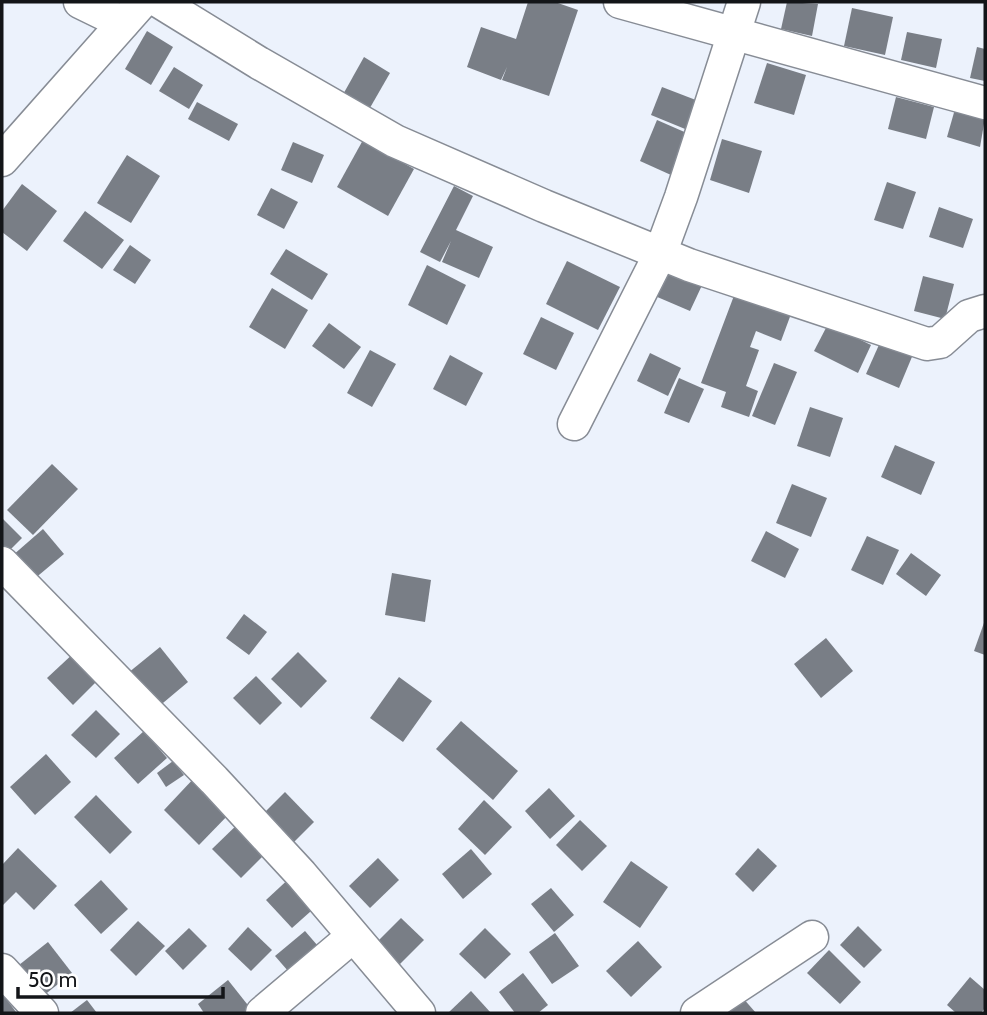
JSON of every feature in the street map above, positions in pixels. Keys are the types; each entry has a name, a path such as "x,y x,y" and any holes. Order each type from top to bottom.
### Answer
{"street":[{"path":"80,2 133,12"},
{"path":"160,2 259,63 395,141 660,254 926,344 940,342 969,316 985,311"},
{"path":"620,2 985,103"},
{"path":"574,424 660,254 744,2"},
{"path":"2,160 133,12"},
{"path":"2,563 214,780 301,874 419,1013"},
{"path":"262,1013 352,937"},
{"path":"697,1013 812,937"},
{"path":"2,970 42,1013"}],"building":[{"path":"528,2 555,2 578,10 549,96 502,80 507,67 501,80 467,67 481,27 516,39"},
{"path":"787,2 818,4 812,36 781,29"},
{"path":"852,8 893,17 885,55 844,46"},
{"path":"147,31 173,47 151,85 125,69"},
{"path":"907,32 942,39 936,68 901,60"},
{"path":"977,47 985,49 985,81 970,78"},
{"path":"364,57 390,73 367,113 341,98"},
{"path":"767,63 806,75 794,115 754,103"},
{"path":"174,67 203,85 189,109 159,91"},
{"path":"662,87 701,102 690,131 651,115"},
{"path":"896,97 934,107 926,139 888,129"},
{"path":"197,102 238,124 229,141 188,119"},
{"path":"955,109 985,118 980,147 947,137"},
{"path":"657,120 689,134 671,175 640,161"},
{"path":"722,139 762,151 749,193 710,180"},
{"path":"363,140 414,169 388,216 337,187"},
{"path":"293,142 324,155 312,183 281,170"},
{"path":"127,155 160,176 131,223 97,203"},
{"path":"887,182 916,192 903,229 874,220"},
{"path":"22,184 57,211 27,251 2,232 2,211"},
{"path":"454,186 473,196 456,230 493,247 479,278 442,262 451,241 440,262 420,252"},
{"path":"271,188 298,202 284,229 257,215"},
{"path":"939,207 973,219 963,248 929,237"},
{"path":"85,211 124,240 102,269 63,241"},
{"path":"130,245 151,260 135,284 113,270"},
{"path":"286,249 328,274 312,300 270,274"},
{"path":"567,261 620,287 598,330 546,304"},
{"path":"427,265 466,285 447,325 408,305"},
{"path":"669,265 704,281 690,311 655,296"},
{"path":"923,276 954,284 945,319 914,311"},
{"path":"272,288 308,310 285,349 249,327"},
{"path":"735,293 791,314 781,341 756,331 750,347 759,350 746,386 758,391 749,417 721,407 726,392 701,383"},
{"path":"541,317 574,333 556,370 523,354"},
{"path":"329,323 361,347 344,369 312,346"},
{"path":"828,324 871,345 858,373 814,351"},
{"path":"882,338 914,352 899,388 866,374"},
{"path":"370,350 396,364 372,407 347,393"},
{"path":"650,353 681,368 668,396 637,381"},
{"path":"450,355 483,373 466,406 433,389"},
{"path":"774,363 797,372 775,425 752,416"},
{"path":"679,378 704,389 689,423 664,413"},
{"path":"810,407 843,418 830,457 797,446"},
{"path":"895,445 935,462 921,495 881,477"},
{"path":"52,464 78,489 33,535 7,510"},
{"path":"792,484 827,498 811,537 776,523"},
{"path":"2,518 22,538 5,555 2,552"},
{"path":"43,529 64,554 33,580 12,556"},
{"path":"766,531 799,549 785,578 751,561"},
{"path":"867,536 899,550 883,585 851,570"},
{"path":"911,553 941,575 926,596 896,574"},
{"path":"392,573 431,580 425,622 385,615"},
{"path":"244,614 267,632 249,655 226,638"},
{"path":"985,620 985,655 974,651"},
{"path":"826,638 853,671 821,698 794,664"},
{"path":"160,647 188,682 157,708 128,673"},
{"path":"76,651 101,677 73,705 47,678"},
{"path":"298,652 327,681 301,708 271,679"},
{"path":"256,676 282,703 260,725 233,698"},
{"path":"399,677 432,701 403,742 370,718"},
{"path":"96,710 120,734 96,758 71,735"},
{"path":"461,721 518,771 493,800 436,749"},
{"path":"144,731 167,758 138,784 114,758"},
{"path":"46,754 71,782 35,815 10,787"},
{"path":"173,761 184,775 166,787 157,773"},
{"path":"196,776 232,811 199,845 164,810"},
{"path":"549,788 575,816 550,839 525,811"},
{"path":"285,792 314,822 290,846 261,816"},
{"path":"96,795 132,832 110,854 74,817"},
{"path":"484,800 512,827 485,855 458,829"},
{"path":"244,818 272,847 241,878 212,849"},
{"path":"580,820 607,846 582,871 556,845"},
{"path":"18,848 57,886 34,910 16,892 2,906 2,865"},
{"path":"758,848 777,866 753,892 735,874"},
{"path":"471,849 492,874 463,899 442,874"},
{"path":"378,858 399,880 370,908 349,886"},
{"path":"631,861 668,887 640,928 603,902"},
{"path":"294,874 320,903 292,928 266,900"},
{"path":"101,880 128,909 101,934 74,905"},
{"path":"551,888 574,915 554,932 531,904"},
{"path":"401,918 424,940 398,966 376,943"},
{"path":"138,921 165,946 136,976 110,950"},
{"path":"858,926 882,950 864,968 840,945"},
{"path":"248,927 272,950 251,971 228,949"},
{"path":"189,928 207,946 183,970 165,951"},
{"path":"485,928 511,954 485,979 459,954"},
{"path":"305,931 324,953 295,979 275,956"},
{"path":"555,933 579,966 552,984 529,952"},
{"path":"638,941 662,967 631,997 606,971"},
{"path":"48,942 72,973 43,996 19,965"},
{"path":"829,950 861,982 840,1004 807,973"},
{"path":"523,973 548,1005 538,1013 515,1013 499,992"},
{"path":"970,977 985,990 985,1008 981,1013 956,1013 947,1005"},
{"path":"228,980 251,1009 246,1013 204,1013 198,1004"},
{"path":"471,991 491,1013 448,1013"},
{"path":"2,993 16,1012 15,1013 2,1013"},
{"path":"742,997 756,1013 722,1013"},
{"path":"87,1000 97,1013 70,1013"}]}
